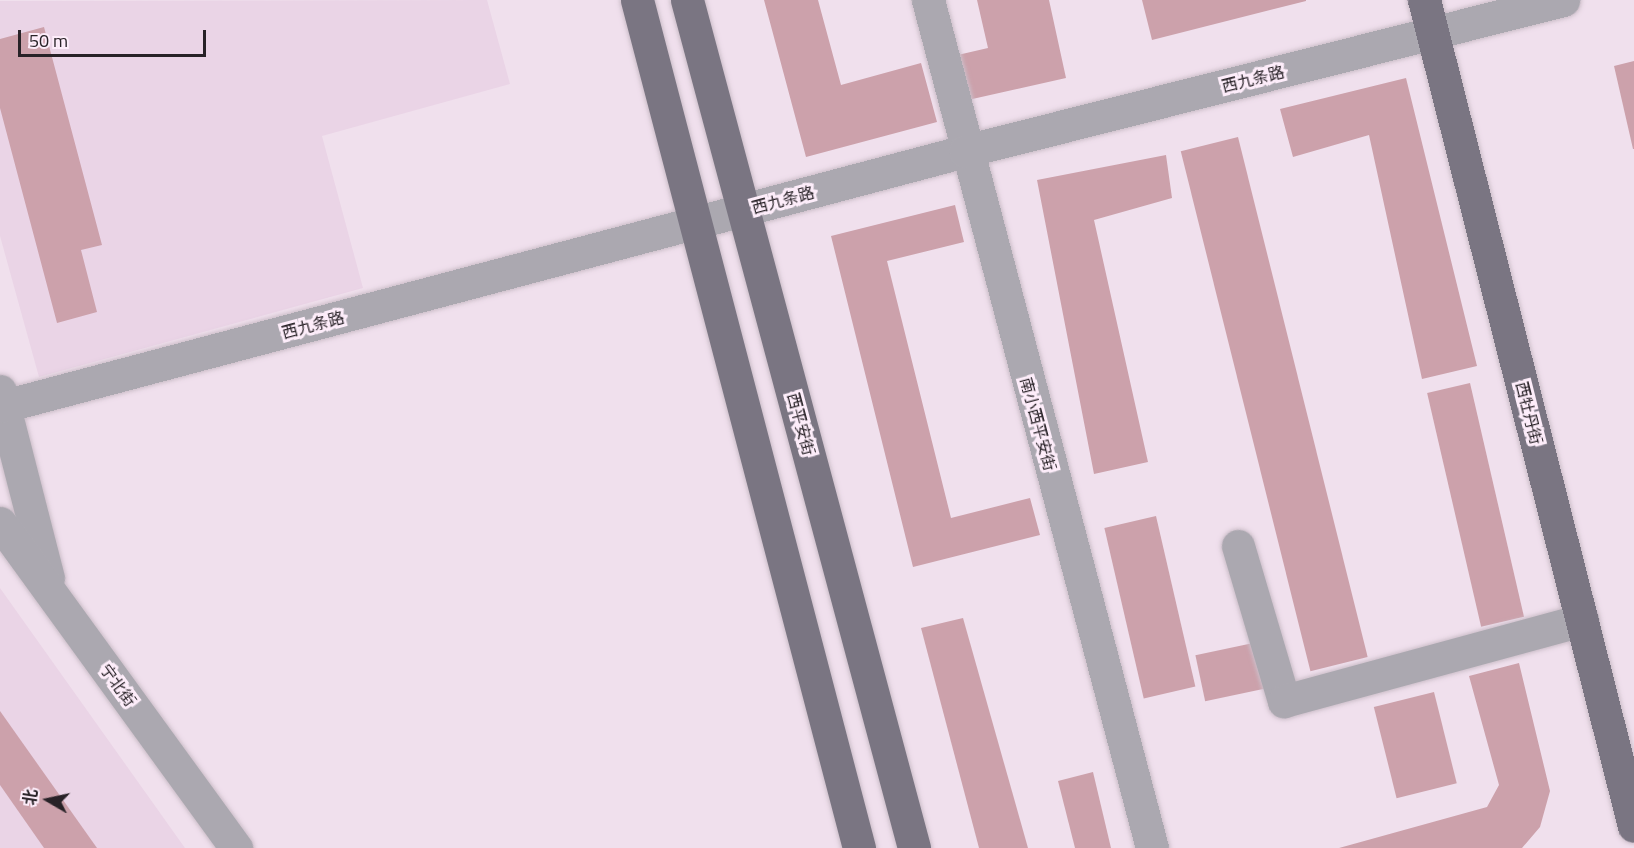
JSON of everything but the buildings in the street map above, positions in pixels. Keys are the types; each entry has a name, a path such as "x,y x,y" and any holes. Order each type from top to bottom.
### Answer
{"main road":[{"path":"637,0 859,848"},
{"name":"西平安街","path":"687,0 914,848"},
{"name":"西牡丹街","path":"1424,0 1634,826"}],"street":[{"name":"南小西平安街","path":"928,0 965,151 1152,848"},
{"name":"西九条路","path":"2,398 696,225 965,151 1563,0"},
{"path":"2,398 52,594"},
{"name":"宁北街","path":"0,523 236,848"},
{"path":"1238,546 1284,701 1582,620"}],"shaded area":[{"path":"487,0 510,84 322,136 363,288 39,377 0,236 0,1"},
{"path":"0,588 185,848 0,848"}]}
